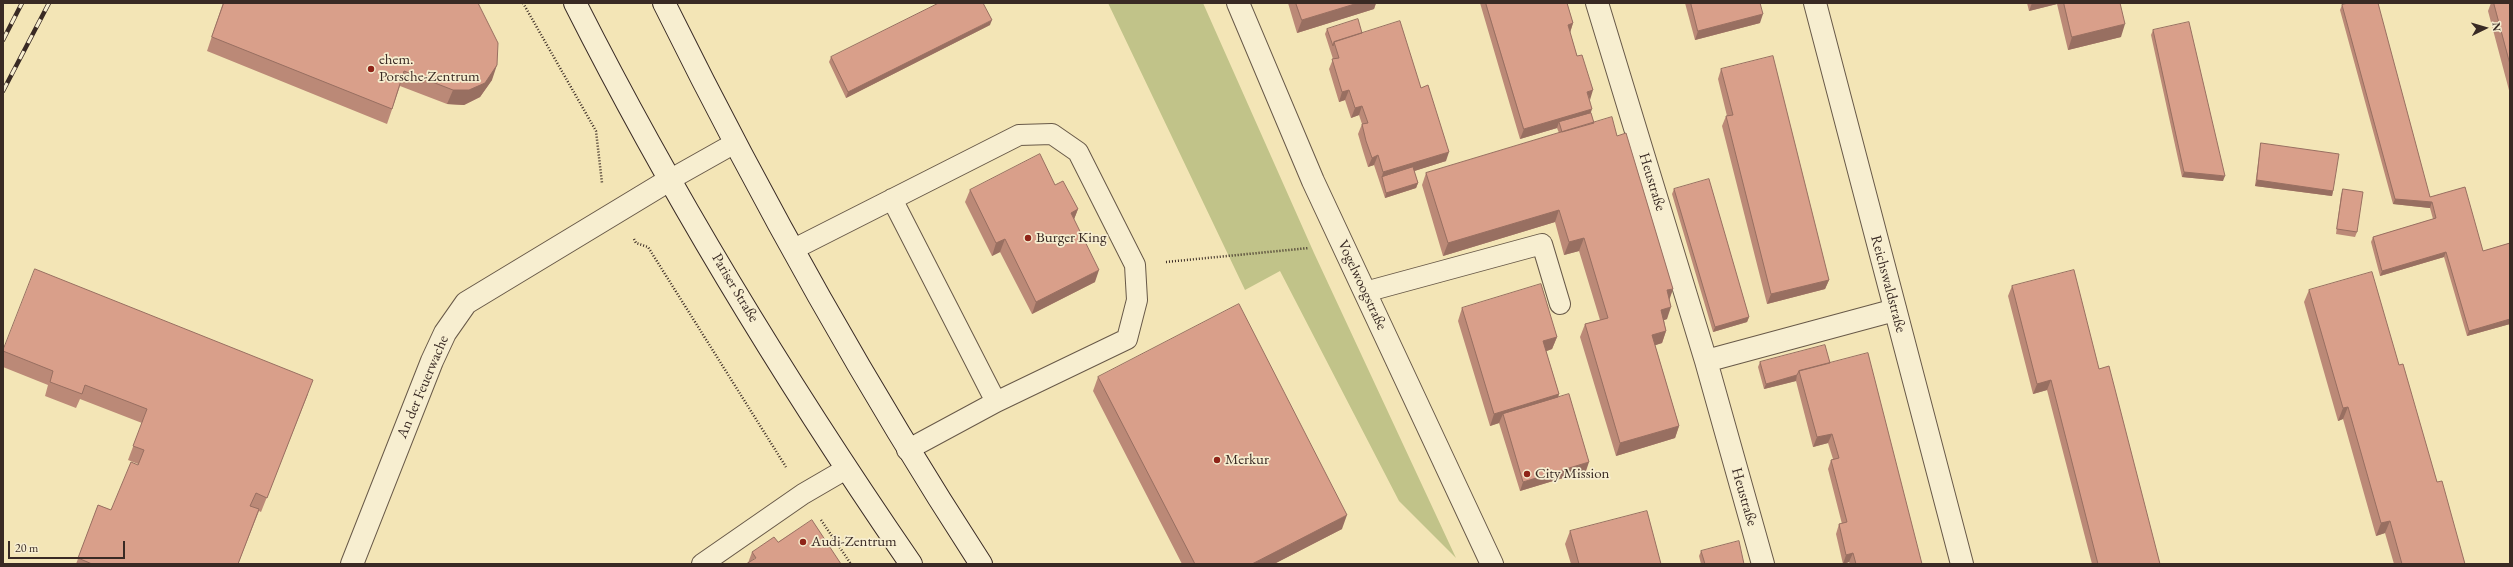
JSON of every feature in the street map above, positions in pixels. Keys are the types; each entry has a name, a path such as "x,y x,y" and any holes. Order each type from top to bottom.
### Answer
{"street":[{"name":"Pariser Straße","path":"575,3 631,113 671,179 717,261 846,469 911,564"},
{"path":"664,3 735,143 907,450 980,564"},
{"name":"Vogelwoogstraße","path":"1238,3 1313,181 1492,564"},
{"name":"Heustraße","path":"1598,3 1706,361 1763,564"},
{"name":"Reichswaldstraße","path":"1815,3 1962,564"},
{"name":"An der Feuerwache","path":"352,564 432,361 445,333 466,303 671,179"},
{"path":"1706,361 1895,310"}],"lane":[{"path":"794,249 1019,135 1052,134 1078,152 1136,265 1137,300 1127,339 996,402 907,450"},
{"path":"671,179 735,143"},
{"path":"892,199 996,402"},
{"path":"1365,292 1542,244 1560,304"},
{"path":"702,564 803,494 846,469"}],"path":[{"path":"522,3 596,131 602,184 636,243 648,247 803,494 851,564"},
{"path":"1136,265 1343,245"}],"green space":[{"path":"1108,3 1203,3 1314,253 1456,558 1399,501 1280,271 1245,290"}],"building":[{"name":"ehem. Porsche-Zentrum","path":"224,3 478,3 498,43 497,65 485,83 469,90 453,90 404,71 392,109 212,37"},
{"path":"939,3 983,3 992,20 848,92 831,57"},
{"path":"1296,3 1358,3 1302,20"},
{"path":"1486,3 1567,3 1573,23 1568,25 1577,56 1582,55 1593,90 1587,92 1592,109 1524,129"},
{"path":"1691,3 1760,3 1763,14 1698,31"},
{"path":"2064,3 2120,3 2125,24 2072,37"},
{"path":"2348,3 2378,3 2430,197 2465,187 2483,251 2510,243 2510,319 2469,331 2446,252 2382,271 2373,237 2436,218 2432,202 2395,199 2342,5"},
{"path":"2494,3 2510,3 2510,64"},
{"path":"1358,19 1362,33 1334,42 1333,46 1327,29"},
{"path":"1400,21 1421,88 1428,85 1449,152 1383,172 1378,155 1372,158 1366,141 1362,124 1368,123 1362,106 1355,108 1349,90 1342,92 1332,59 1339,58 1334,42"},
{"path":"2189,22 2225,176 2184,172 2153,30"},
{"path":"1773,56 1829,280 1771,294 1726,116 1733,115 1721,69"},
{"path":"1591,113 1594,123 1562,132 1559,122"},
{"path":"1612,117 1617,136 1626,133 1673,289 1667,290 1671,307 1661,310 1666,331 1652,335 1679,426 1620,443 1585,324 1608,318 1584,238 1569,242 1559,210 1448,243 1426,173"},
{"path":"2261,143 2339,154 2333,191 2257,180"},
{"name":"Burger King","path":"1040,154 1055,185 1063,181 1078,209 1071,213 1099,270 1036,302 1005,239 996,243 970,190"},
{"path":"1413,167 1418,183 1386,193 1382,177"},
{"path":"1709,179 1749,317 1715,327 1674,189"},
{"path":"2343,189 2363,192 2357,232 2337,229"},
{"path":"35,269 313,380 267,498 256,493 250,506 259,509 238,564 92,564 78,558 98,505 111,510 131,462 138,465 144,450 133,446 147,409 85,385 82,394 50,382 53,371 3,351"},
{"path":"2074,270 2099,369 2109,366 2160,564 2098,564 2051,380 2037,384 2012,286"},
{"path":"2372,272 2399,365 2403,364 2437,482 2442,481 2465,564 2402,564 2390,521 2381,523 2348,407 2343,408 2309,290"},
{"path":"1541,284 1557,337 1543,341 1559,394 1494,414 1462,308"},
{"name":"Merkur","path":"1239,304 1347,515 1252,564 1195,564 1098,377"},
{"path":"1825,345 1830,363 1799,371 1797,375 1766,384 1760,362"},
{"path":"1868,353 1922,564 1856,564 1853,553 1846,555 1839,524 1847,522 1831,460 1839,458 1832,434 1817,437 1799,371"},
{"path":"1569,394 1589,462 1523,482 1503,414"},
{"path":"1647,511 1661,564 1579,564 1570,531"},
{"path":"812,520 841,564 746,564 756,558 752,552 774,537 778,542"},
{"path":"1739,541 1744,564 1705,564 1701,551"}],"railway":[{"path":"3,40 22,3"},
{"path":"3,91 49,3"}],"place":[{"name":"ehem. Porsche-Zentrum","path":"371,69"},
{"name":"Burger King","path":"1028,238"},
{"name":"Merkur","path":"1217,460"},
{"name":"City Mission","path":"1527,474"},
{"name":"Audi-Zentrum","path":"803,542"}]}
